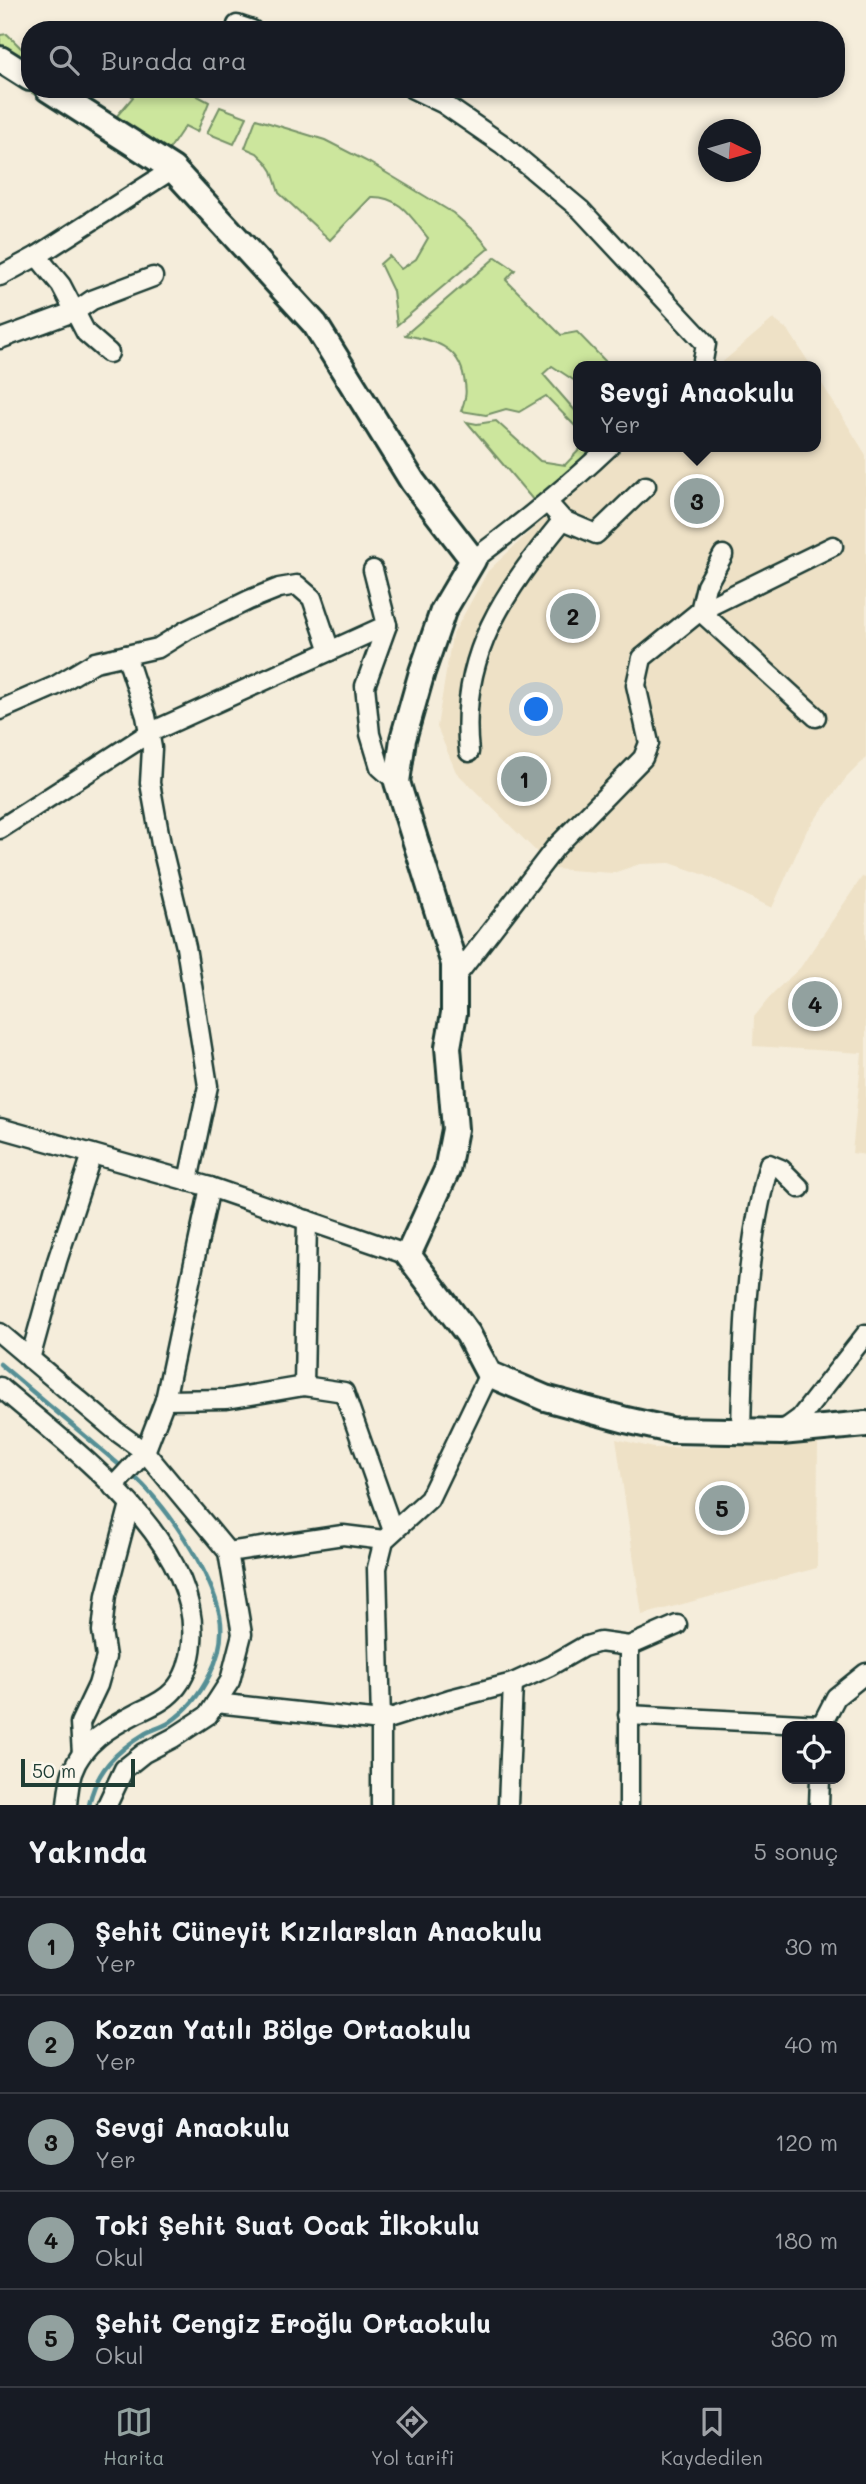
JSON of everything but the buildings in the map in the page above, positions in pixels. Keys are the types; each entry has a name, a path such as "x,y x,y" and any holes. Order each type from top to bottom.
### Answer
{"street":[{"path":"0,58 21,72"},
{"path":"62,98 173,169 315,324 413,482 473,560"},
{"path":"432,98 502,144 581,210 706,344 703,361"},
{"path":"0,276 37,256 173,169"},
{"path":"37,256 61,285 86,333 109,353"},
{"path":"0,339 76,311 92,300 153,277"},
{"path":"408,1255 447,1170 455,1129 448,1046 454,1013 454,964 397,782 403,739 443,611 473,560 548,503 604,452"},
{"path":"548,503 563,520 596,534 646,486"},
{"path":"469,751 467,733 471,686 478,652 493,618 519,575 563,520"},
{"path":"454,979 555,848 643,758 649,743 636,684 642,658 700,611 833,546"},
{"path":"700,611 706,586 723,555"},
{"path":"373,570 387,625 365,686 370,734 380,767 397,782"},
{"path":"0,710 55,686 95,662 158,648 187,630 279,588 297,585 312,598 330,651"},
{"path":"700,611 816,717"},
{"path":"0,829 149,733 387,625"},
{"path":"126,655 146,716 152,748 150,783 161,844 186,947 208,1086 188,1181"},
{"path":"0,1128 210,1187 408,1255 468,1334 489,1374 545,1398 671,1430 781,1432 866,1424"},
{"path":"30,1359 57,1261 92,1154"},
{"path":"741,1431 744,1313 761,1192 769,1164 781,1169 800,1188"},
{"path":"113,1487 145,1452 165,1400 210,1187"},
{"path":"304,1386 307,1220"},
{"path":"0,1333 116,1431 145,1452 228,1552 242,1634 230,1681 208,1715 144,1753 124,1769 107,1805"},
{"path":"781,1432 800,1418 866,1334"},
{"path":"381,1805 382,1721 377,1568 389,1535 429,1499 489,1374"},
{"path":"165,1400 227,1399 304,1386 344,1392 389,1535"},
{"path":"0,1388 89,1463 130,1504 168,1552 183,1581 190,1608 193,1631 191,1660 175,1690 160,1702 96,1737 82,1754 72,1773 67,1805"},
{"path":"82,1754 80,1723 98,1685 106,1657 102,1631 106,1595 130,1504"},
{"path":"228,1552 343,1535 389,1535"},
{"path":"216,1703 382,1721 513,1683 550,1667 583,1647 600,1642 629,1646 677,1625"},
{"path":"629,1646 629,1805"},
{"path":"823,1721 836,1697 866,1673"},
{"path":"508,1805 513,1683"},
{"path":"628,1715 782,1723"},
{"path":"819,1805 820,1784"}],"shaded area":[{"path":"773,319 789,331 808,361 724,361"},
{"path":"821,382 866,455 866,758 846,778 807,830 772,908 705,875 670,863 640,864 613,873 554,869 456,772 437,727 452,636 488,571 619,452 821,452"},
{"path":"862,877 866,878 866,1155 852,1153 862,1053 753,1046 754,1017 774,992 800,968"},
{"path":"616,1439 654,1448 818,1443 817,1568 642,1615"}],"green space":[{"path":"7,34 21,48 21,87 0,75 0,35"},
{"path":"132,98 202,98 209,102 197,132 185,126 162,160 105,130"},
{"path":"220,107 247,117 234,144 207,133"},
{"path":"256,119 325,140 370,163 453,213 489,248 397,325 393,291 380,264 389,256 401,269 416,259 428,238 404,209 390,200 371,197 330,240 279,193 266,162 257,153 245,148"},
{"path":"496,257 515,270 506,280 561,335 577,332 605,361 573,361 573,380 552,366 543,374 573,408 573,424 546,396 519,412 506,409 486,415 461,411 466,387 461,367 451,352 435,342 405,335"},
{"path":"496,421 540,461 565,465 577,452 591,452 557,489 534,501 467,422 477,424"}],"waterway":[{"path":"0,1364 123,1468"},
{"path":"89,1805 97,1782 109,1763 125,1747 170,1722 192,1702 210,1675 220,1646 220,1616 197,1558 158,1502 130,1473"}],"place":[{"name":"Sevgi Anaokulu","path":"697,501"},
{"name":"Kozan Yatılı Bölge Ortaokulu","path":"573,616"},
{"name":"Şehit Cüneyit Kızılarslan Anaokulu","path":"524,779"},
{"name":"Toki Şehit Suat Ocak İlkokulu","path":"815,1004"},
{"name":"Şehit Cengiz Eroğlu Ortaokulu","path":"722,1508"}]}
